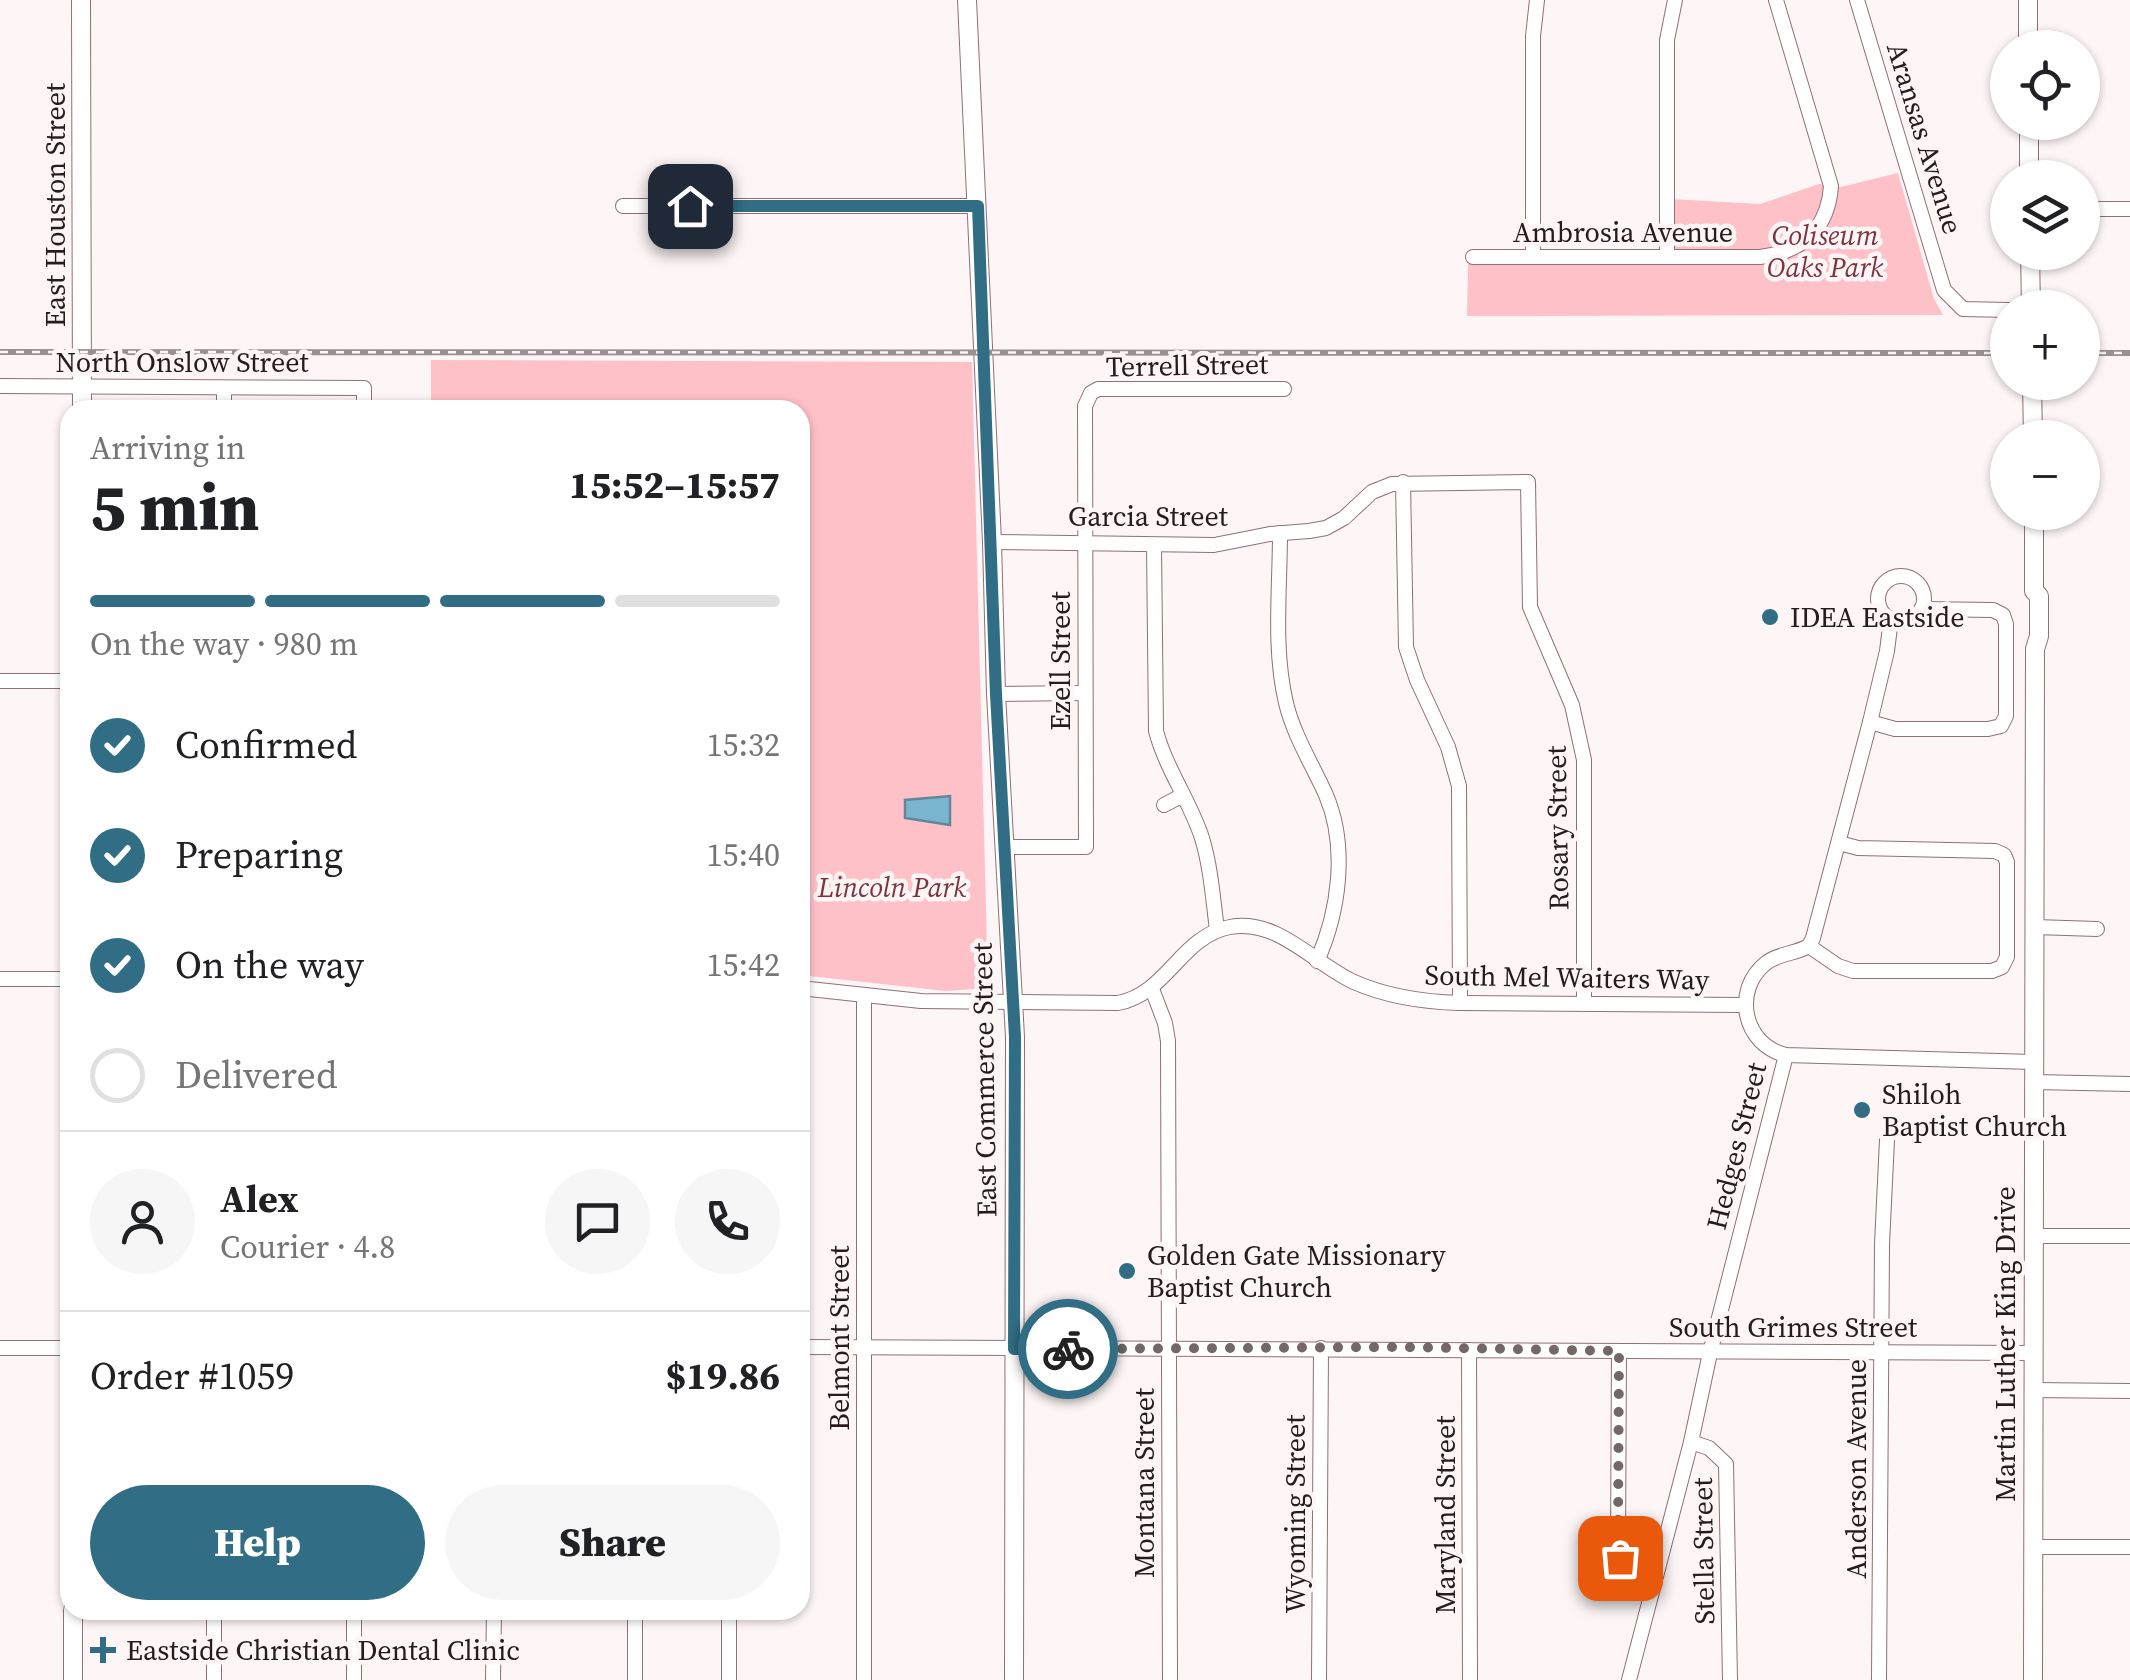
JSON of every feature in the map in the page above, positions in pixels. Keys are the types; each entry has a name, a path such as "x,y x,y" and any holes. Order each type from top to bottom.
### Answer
{"main road":[{"name":"East Houston Street","path":"81,0 82,400"},
{"name":"East Commerce Street","path":"967,0 1012,1003 1014,1680"},
{"path":"2028,0 2028,30"},
{"name":"Martin Luther King Drive","path":"2034,530 2039,636 2032,1236 2034,1680"},
{"path":"73,1620 73,1680"}],"street":[{"path":"1533,257 1537,0"},
{"path":"1667,257 1667,40 1675,0"},
{"name":"Ambrosia Avenue","path":"1473,257 1773,256 1802,244 1822,223 1830,201 1830,174 1776,0"},
{"name":"Aransas Avenue","path":"1857,0 1944,290 1963,309 1990,310"},
{"path":"624,206 978,206"},
{"path":"2100,209 2130,209"},
{"name":"North Onslow Street","path":"0,386 364,388 364,400"},
{"path":"224,388 224,400"},
{"name":"Terrell Street","path":"1090,393 1098,389 1284,389"},
{"name":"Ezell Street","path":"1004,847 1086,847 1086,406 1090,393"},
{"path":"1404,482 1406,647 1416,680 1448,748 1459,786 1460,1003"},
{"name":"Garcia Street","path":"992,542 1214,545 1326,528 1344,518 1372,492 1404,482 1528,482"},
{"name":"Rosary Street","path":"1528,482 1530,606 1572,705 1584,760 1584,1004"},
{"path":"1280,533 1279,655 1284,691 1296,734 1326,797 1336,844 1335,912 1317,960"},
{"path":"810,989 864,996 1012,1003 1118,1003 1152,989 1189,948 1217,930 1202,838 1156,731 1154,545"},
{"path":"1894,577 1911,578 1920,586 1921,609 1908,620 1891,620 1878,600 1884,583 1894,577"},
{"path":"1870,722 1895,729 1988,730 2001,726 2006,716 2003,615 1993,610 1921,609"},
{"path":"1809,946 1870,722 1891,620"},
{"path":"0,681 60,681"},
{"path":"996,694 1085,693"},
{"path":"1164,806 1182,796"},
{"path":"1809,946 1838,966 1853,971 1992,971 2002,967 2007,957 2004,855 1995,850 1858,848 1839,844"},
{"name":"South Mel Waiters Way","path":"1217,930 1246,926 1271,930 1342,976 1392,995 1460,1003 1745,1005"},
{"path":"2035,928 2097,929"},
{"path":"1745,1005 1750,983 1764,965 1809,946"},
{"path":"0,979 60,979"},
{"name":"Montana Street","path":"1152,989 1168,1040 1170,1680"},
{"name":"Belmont Street","path":"864,996 864,1680"},
{"name":"Hedges Street","path":"1630,1680 1786,1055 1766,1047 1758,1038 1745,1005"},
{"path":"1786,1055 2034,1062"},
{"path":"2033,1082 2130,1084"},
{"name":"Anderson Avenue","path":"1879,1680 1882,1244 1887,1140"},
{"path":"2032,1236 2130,1236"},
{"name":"South Grimes Street","path":"810,1347 2032,1353"},
{"path":"0,1348 60,1348"},
{"name":"Wyoming Street","path":"1320,1680 1321,1348"},
{"name":"Maryland Street","path":"1469,1350 1470,1680"},
{"path":"1619,1351 1618,1550 1630,1570 1654,1581"},
{"path":"2032,1390 2130,1390"},
{"name":"Stella Street","path":"1691,1442 1708,1448 1726,1464 1730,1680"},
{"path":"2032,1547 2130,1547"},
{"path":"214,1620 214,1680"},
{"path":"354,1620 354,1680"},
{"path":"494,1620 494,1680"},
{"path":"634,1680 635,1620"},
{"path":"729,1620 730,1680"}],"green space":[{"name":"Coliseum Oaks Park","path":"1898,173 1934,299 1943,315 1467,316 1468,264 1671,264 1672,199 1760,204 1819,184 1841,187"},
{"name":"Lincoln Park","path":"431,360 972,362 988,988 946,991 810,976 810,400 431,400"}],"water":[{"path":"950,796 950,825 905,818 905,800"}],"railway":[{"path":"0,352 1990,353"},
{"path":"2100,353 2130,353"}],"way so far":[{"path":"1068,1349 1399,1347 1619,1351 1620,1558"}],"place":[{"name":"IDEA Eastside","path":"1770,617"},
{"name":"Shiloh Baptist Church","path":"1862,1110"},
{"name":"Golden Gate Missionary Baptist Church","path":"1127,1271"},
{"name":"Eastside Christian Dental Clinic","path":"103,1650"}],"route":[{"path":"690,206 978,206 996,694 1015,1037 1014,1349 1068,1349"}]}
